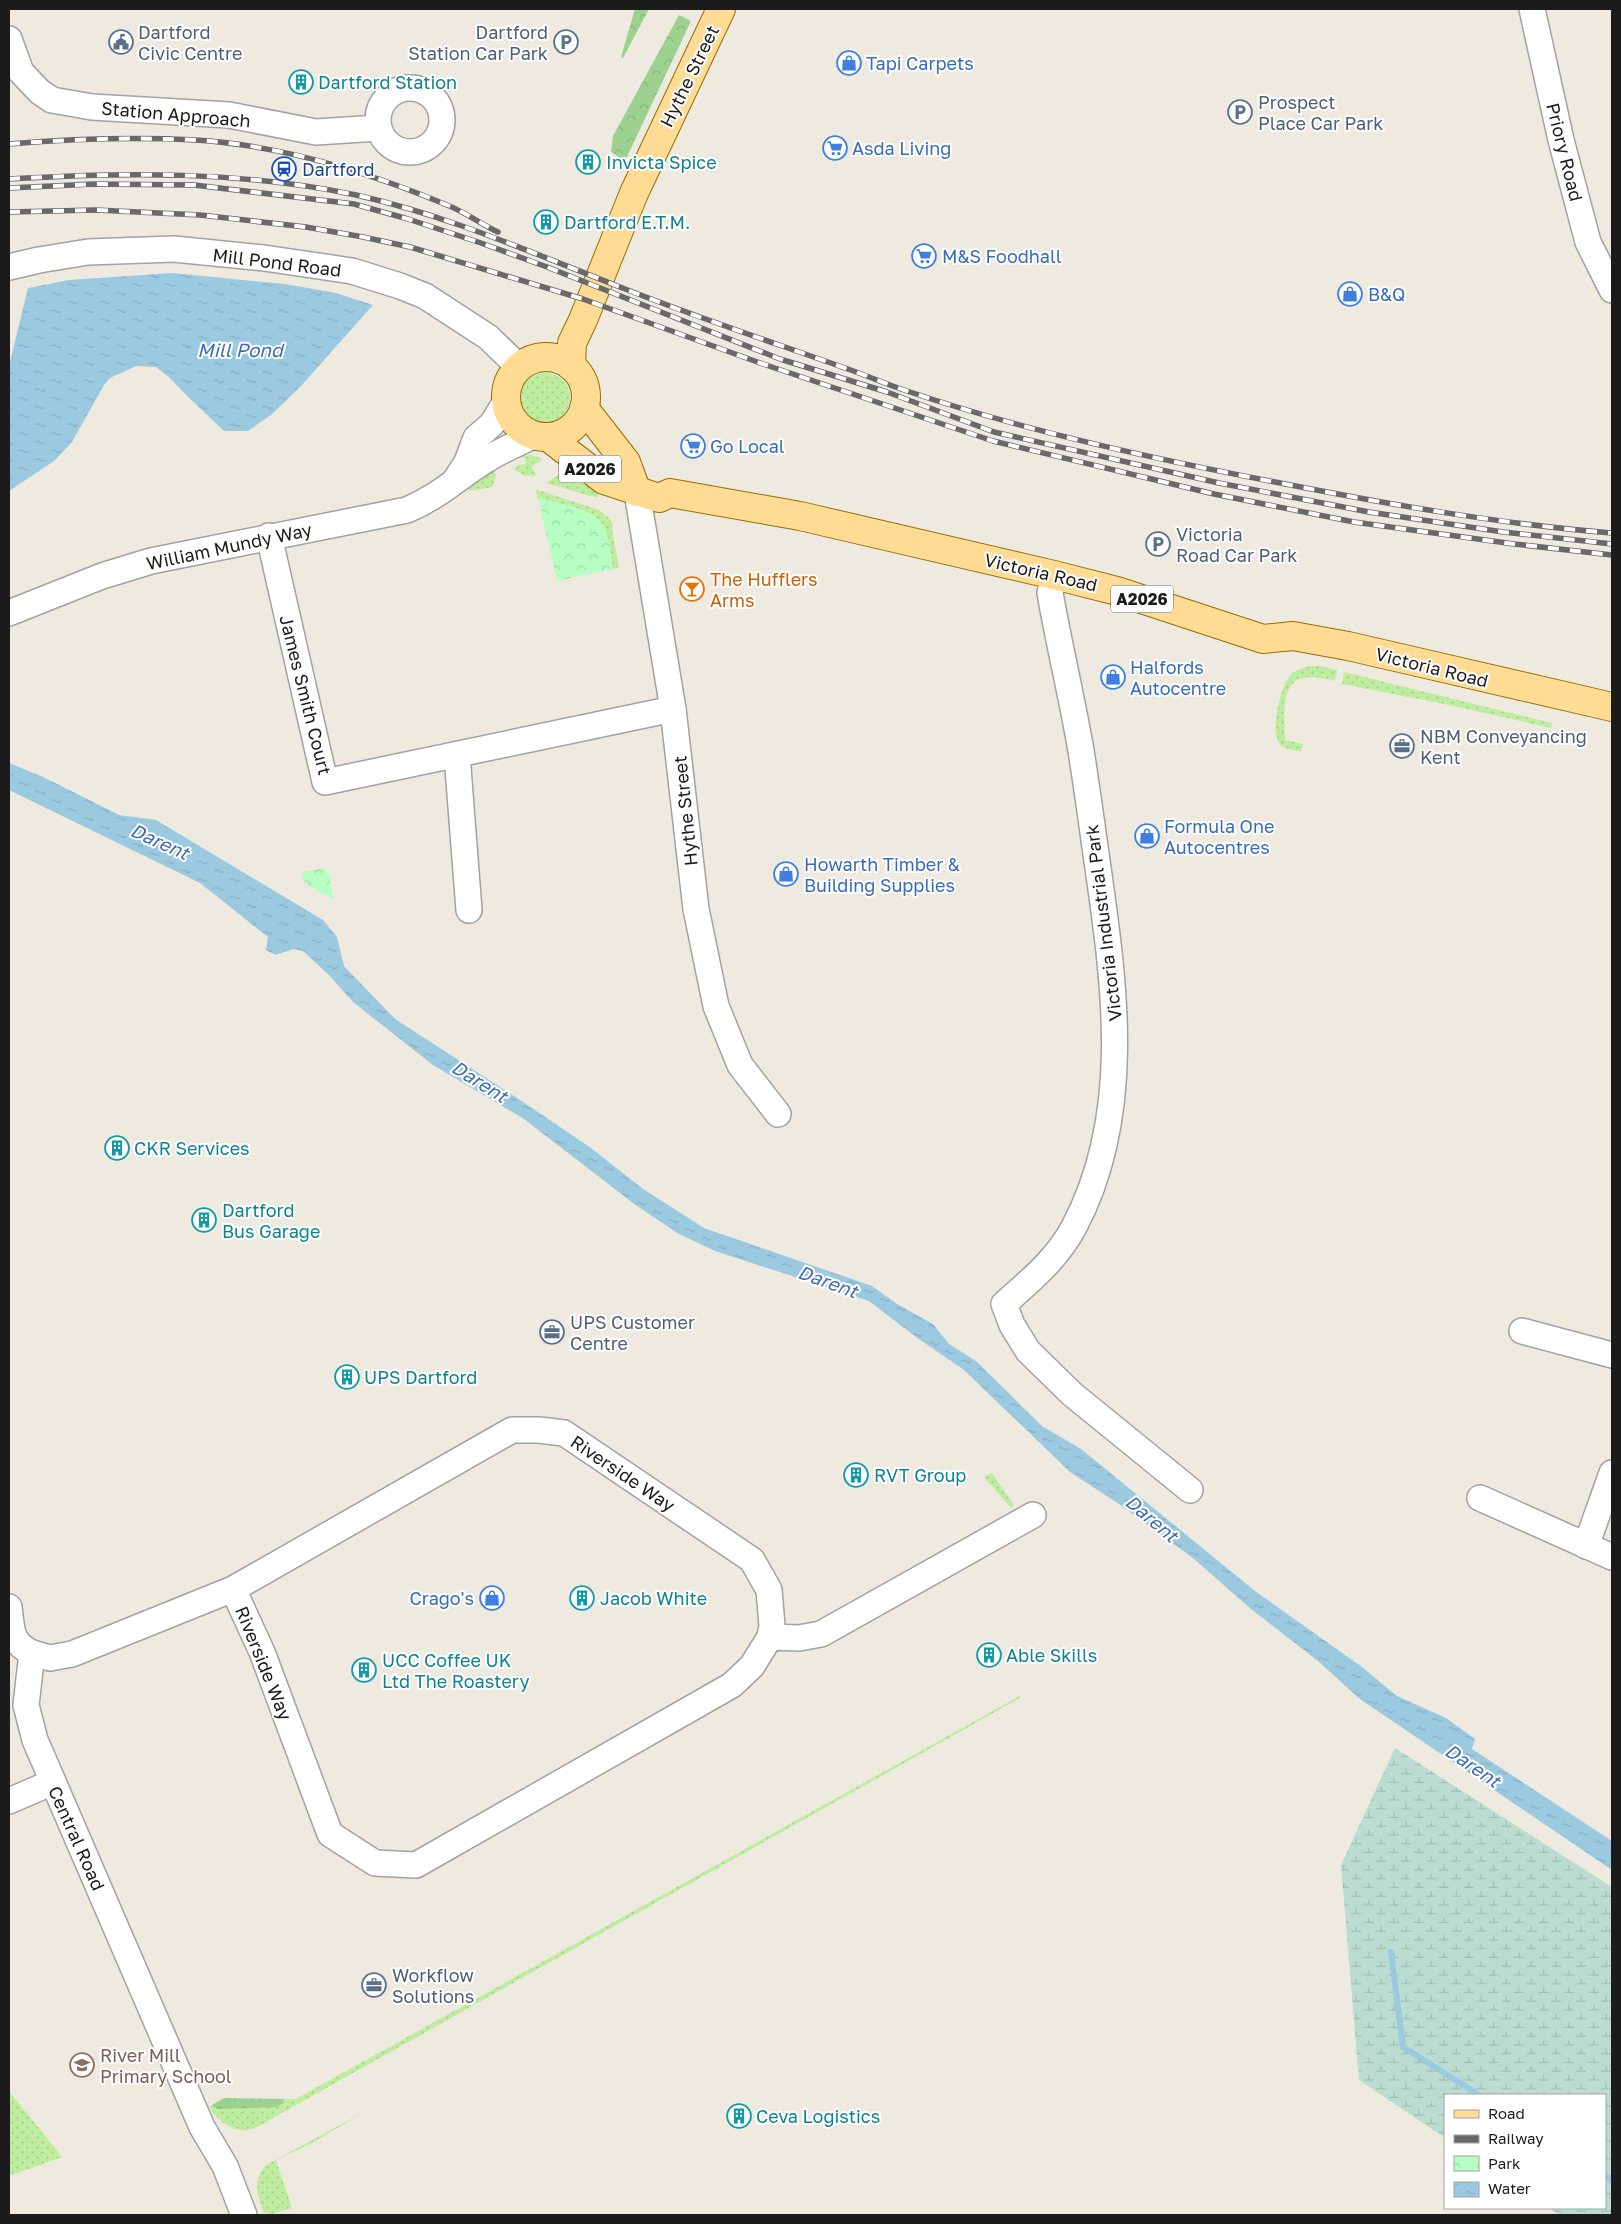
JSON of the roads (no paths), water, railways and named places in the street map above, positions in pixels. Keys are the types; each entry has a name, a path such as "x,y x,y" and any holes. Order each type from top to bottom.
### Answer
{"main road":[{"name":"Hythe Street","path":"571,366 572,343 634,193 721,9"},
{"path":"506,401 510,380 519,367 537,358 551,357 571,366 584,384 586,398 584,408 576,422 566,431 541,436"},
{"name":"Victoria Road","path":"506,401 510,414 518,426 541,436 604,480 637,492 659,498 670,493 800,516 1116,591 1263,639 1293,636 1348,646 1612,707"},
{"name":"Victoria Road","path":"584,408 626,462 637,492"},
{"name":"Victoria Road","path":"626,462 662,484 670,493"}],"street":[{"name":"Priory Road","path":"1532,9 1561,140 1588,242 1612,290"},
{"name":"Station Approach","path":"9,39 14,58 21,72 40,92 52,100 92,107 229,115 316,132 378,128"},
{"name":"Mill Pond Road","path":"9,267 88,252 174,249 264,258 352,271 400,286 424,296 488,337 519,367"},
{"name":"William Mundy Way","path":"450,487 467,462 476,438 492,424 506,401"},
{"name":"William Mundy Way","path":"9,613 93,580 143,564 269,536 407,510 426,502 450,487 487,459 541,436"},
{"name":"Hythe Street","path":"637,492 674,710 696,908 716,1006 740,1065 778,1114"},
{"name":"James Smith Court","path":"269,536 325,782 674,710"},
{"name":"Victoria Industrial Park","path":"1054,575 1050,593 1080,747 1108,939 1116,1026 1113,1084 1108,1134 1096,1173 1074,1227 1047,1266 1004,1304 1012,1325 1028,1351 1072,1394 1190,1490"},
{"path":"457,755 469,910"},
{"path":"1522,1331 1612,1355"},
{"name":"Riverside Way","path":"512,1430 539,1430 564,1433 752,1560 769,1590 772,1626 770,1637 752,1666 732,1685 416,1865 376,1863 330,1834 262,1652 233,1589 512,1430"},
{"path":"1586,1546 1612,1473"},
{"path":"1480,1498 1612,1557"},
{"path":"770,1637 799,1638 821,1634 1033,1515"},
{"path":"9,1607 12,1633 18,1646 32,1653 50,1658 72,1654 233,1589"},
{"name":"Central Road","path":"32,1653 26,1705 35,1740 202,2127 225,2166 244,2215"},
{"path":"9,1801 53,1782"}],"water":[{"name":"Mill Pond","path":"172,273 285,284 336,293 373,305 301,386 271,415 248,431 224,431 170,378 156,367 136,366 110,378 104,385 72,442 54,461 9,491 9,366 28,288 69,280"},
{"name":"Darent","path":"9,763 43,777 119,815 156,820 323,920 337,937 344,966 395,1019 523,1102 591,1148 643,1189 704,1228 872,1286 897,1304 933,1324 949,1344 976,1361 1042,1426 1081,1449 1255,1591 1362,1667 1397,1696 1446,1718 1475,1739 1472,1749 1612,1841 1612,1870 1360,1699 1318,1661 1251,1609 1193,1558 1119,1504 1070,1472 964,1370 916,1337 869,1301 715,1251 677,1233 633,1203 524,1119 433,1065 353,1002 329,975 303,951 294,949 275,955 266,950 268,937 200,883 9,790"}],"waterway":[{"path":"1391,1952 1403,2047 1477,2094"},
{"path":"1606,2177 1612,2181"}],"railway":[{"path":"9,144 148,139 195,140 260,148 292,154 355,171 454,208 498,232"},
{"path":"9,179 96,175 183,175 270,181 356,195 389,203 455,224 671,307 904,390 1042,431 1181,463 1359,498 1485,519 1612,533"},
{"path":"9,188 94,184 194,185 354,204 408,219 481,243 780,359 887,392 994,432 1219,483 1369,512 1503,532 1612,544"},
{"path":"9,212 96,210 200,215 306,227 410,247 583,299 763,364 993,441 1214,494 1354,522 1514,544 1612,555"}],"place":[{"name":"Dartford Civic Centre","path":"121,42"},
{"name":"Dartford Station Car Park","path":"566,42"},
{"name":"Tapi Carpets","path":"849,63"},
{"name":"Dartford Station","path":"301,82"},
{"name":"Prospect Place Car Park","path":"1240,112"},
{"name":"Asda Living","path":"835,148"},
{"name":"Invicta Spice","path":"588,162"},
{"name":"Dartford","path":"284,169"},
{"name":"Dartford E.T.M.","path":"546,222"},
{"name":"M&S Foodhall","path":"924,256"},
{"name":"B&Q","path":"1350,294"},
{"name":"Go Local","path":"693,446"},
{"name":"Victoria Road Car Park","path":"1158,544"},
{"name":"The Hufflers Arms","path":"692,589"},
{"name":"Halfords Autocentre","path":"1113,677"},
{"name":"NBM Conveyancing Kent","path":"1402,746"},
{"name":"Formula One Autocentres","path":"1147,836"},
{"name":"Howarth Timber & Building Supplies","path":"786,874"},
{"name":"CKR Services","path":"117,1148"},
{"name":"Dartford Bus Garage","path":"204,1220"},
{"name":"UPS Customer Centre","path":"552,1332"},
{"name":"UPS Dartford","path":"347,1377"},
{"name":"RVT Group","path":"856,1475"},
{"name":"Crago's","path":"492,1598"},
{"name":"Jacob White","path":"582,1598"},
{"name":"Able Skills","path":"989,1655"},
{"name":"UCC Coffee UK Ltd The Roastery","path":"364,1670"},
{"name":"Workflow Solutions","path":"374,1985"},
{"name":"River Mill Primary School","path":"82,2065"},
{"name":"Ceva Logistics","path":"739,2116"}]}
